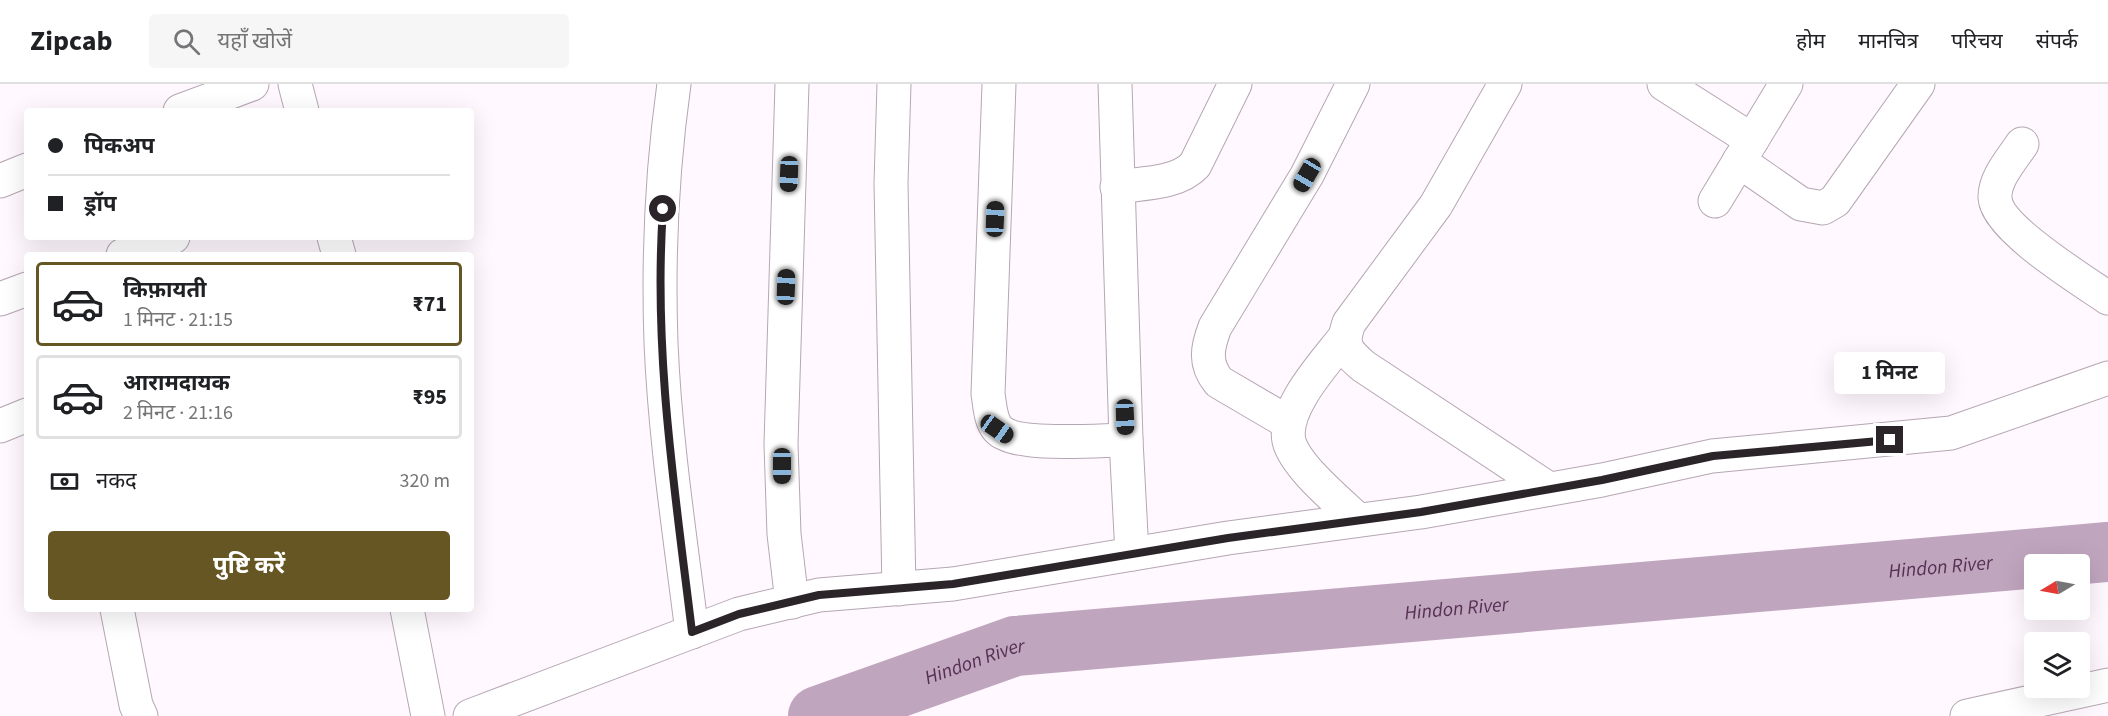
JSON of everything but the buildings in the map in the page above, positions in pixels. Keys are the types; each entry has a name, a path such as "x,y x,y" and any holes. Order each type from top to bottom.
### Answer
{"street":[{"path":"188,108 252,84"},
{"path":"295,84 301,108"},
{"path":"674,84 662,232 661,342 666,419 692,632"},
{"path":"792,84 781,444 784,534 792,602"},
{"path":"894,84 891,183 899,589"},
{"path":"999,84 988,394 991,414 997,429 1008,436 1029,440 1126,440"},
{"path":"1115,84 1126,440 1132,554"},
{"path":"1117,187 1166,180 1189,171 1195,165 1235,84"},
{"path":"1289,423 1219,382 1211,372 1207,358 1208,344 1215,327 1307,175 1353,84"},
{"path":"1358,520 1298,457 1289,441 1289,423 1307,387 1344,338 1349,323 1436,205 1504,84"},
{"path":"1664,84 1746,151 1801,204 1823,208 1835,201 1918,84"},
{"path":"1715,201 1786,84"},
{"path":"2022,144 1997,185 1995,199 2000,212 2040,250 2108,298"},
{"path":"0,181 24,171"},
{"path":"131,252 165,240"},
{"path":"0,299 24,290"},
{"path":"1344,338 1348,353 1363,366 1549,489"},
{"path":"470,716 739,614 819,595 953,584 1549,489 1713,456 1951,433 2108,378"},
{"path":"0,426 24,416"},
{"path":"118,612 136,705 141,716"},
{"path":"408,612 428,716"},
{"path":"1966,716 2108,685"}],"waterway":[{"name":"Hindon River","path":"818,716 1015,646 2108,552"}],"route":[{"path":"663,209 661,342 666,419 692,632 739,614 819,595 953,584 1228,538 1421,512 1602,480 1713,456 1890,440"}]}
